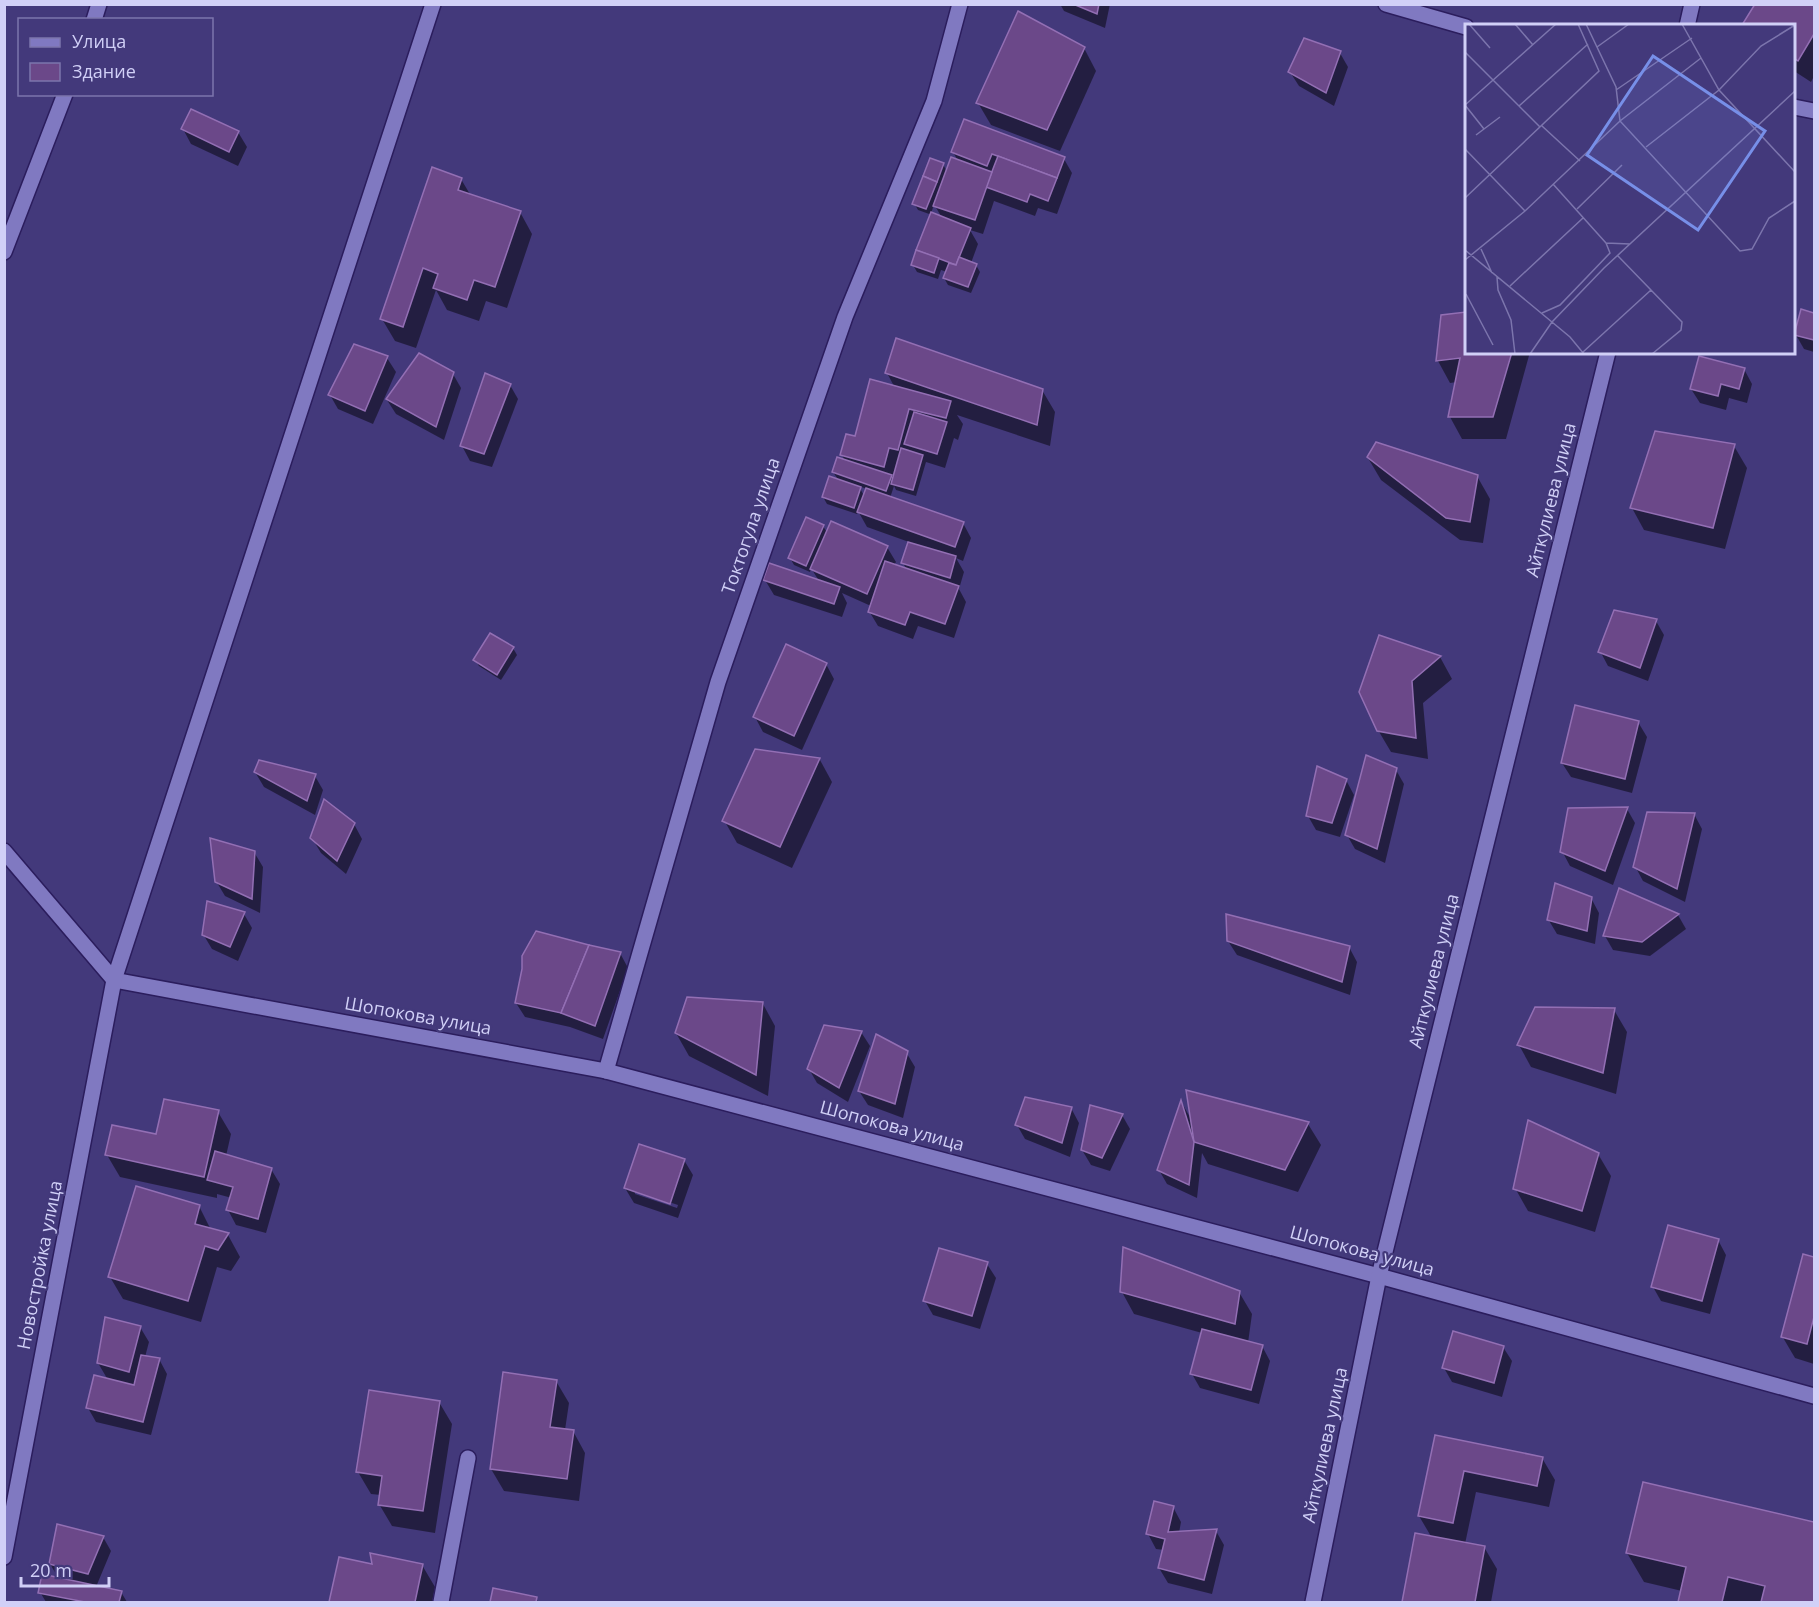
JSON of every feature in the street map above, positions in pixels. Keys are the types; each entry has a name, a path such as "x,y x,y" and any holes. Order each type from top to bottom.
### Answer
{"street":[{"name":"Новостройка улица","path":"4,1557 114,980 433,4"},
{"name":"Токтогула улица","path":"606,1071 718,681 845,317 934,101 960,4"},
{"path":"1386,4 1465,26"},
{"path":"1687,24 1692,4"},
{"path":"4,252 64,96"},
{"path":"1795,107 1815,111"},
{"name":"Айткулиева улица","path":"1312,1602 1379,1276 1608,354"},
{"path":"4,851 114,980"},
{"name":"Шопокова улица","path":"114,980 606,1071 1379,1276 1815,1396"},
{"path":"441,1602 468,1458"}],"building":[{"path":"1073,4 1099,4 1097,14"},
{"path":"1755,4 1814,4 1814,34 1798,61 1795,59 1795,24 1743,24"},
{"path":"1018,11 1085,47 1047,130 976,103"},
{"path":"1304,38 1341,51 1326,93 1288,72"},
{"path":"191,109 239,131 229,152 181,129"},
{"path":"964,119 1065,157 1057,178 992,154 987,166 951,152"},
{"path":"998,156 1057,178 1048,201 1030,194 1027,202 986,187"},
{"path":"951,157 992,172 975,220 933,206"},
{"path":"930,158 944,163 937,182 923,176"},
{"path":"432,167 462,178 458,190 521,211 495,287 474,280 467,300 433,288 438,274 423,268 403,327 380,319"},
{"path":"923,176 937,182 926,209 912,204"},
{"path":"931,212 971,228 956,265 916,250"},
{"path":"916,250 939,258 934,273 911,265"},
{"path":"959,257 977,264 968,287 943,278 949,263 956,265"},
{"path":"1801,309 1814,313 1814,340 1795,335"},
{"path":"1465,312 1465,354 1511,354 1493,417 1448,417 1460,358 1436,361 1441,315"},
{"path":"896,338 1043,389 1037,425 885,373"},
{"path":"354,344 388,356 365,411 328,395"},
{"path":"419,353 454,372 436,427 386,399"},
{"path":"1699,356 1745,368 1739,389 1721,384 1718,396 1690,389"},
{"path":"485,373 511,384 484,454 460,446"},
{"path":"870,379 951,401 946,418 909,409 898,450 889,448 884,467 840,455 846,434 855,436"},
{"path":"914,412 947,422 937,454 904,444"},
{"path":"1655,431 1735,444 1713,528 1630,508"},
{"path":"1376,442 1478,475 1470,522 1446,518 1367,457"},
{"path":"901,448 923,455 913,490 891,484"},
{"path":"837,457 892,475 886,491 832,472"},
{"path":"829,476 861,487 854,508 822,497"},
{"path":"866,488 964,522 955,547 857,512"},
{"path":"806,517 824,525 806,566 788,558"},
{"path":"831,521 888,546 867,594 810,569"},
{"path":"908,542 956,556 950,578 901,563"},
{"path":"885,561 959,586 945,624 910,612 905,625 868,612"},
{"path":"769,563 840,587 834,604 763,580"},
{"path":"1614,610 1657,619 1640,668 1598,652"},
{"path":"490,633 514,647 497,675 473,660"},
{"path":"1379,635 1441,656 1412,681 1416,738 1377,731 1359,692"},
{"path":"786,644 827,663 794,736 753,717"},
{"path":"1575,705 1639,721 1625,779 1561,763"},
{"path":"755,749 820,758 780,847 722,821"},
{"path":"1366,755 1397,768 1377,849 1345,835"},
{"path":"259,760 316,774 307,801 254,772"},
{"path":"1317,766 1347,779 1332,823 1306,816"},
{"path":"324,799 355,823 337,861 310,838"},
{"path":"1628,807 1605,871 1560,852 1568,808"},
{"path":"1647,812 1695,813 1677,889 1633,867"},
{"path":"210,838 255,851 252,899 215,882"},
{"path":"1555,883 1592,897 1587,931 1547,920"},
{"path":"1619,888 1679,914 1642,942 1603,936"},
{"path":"207,901 245,912 230,947 202,935"},
{"path":"1226,914 1350,946 1342,982 1227,941"},
{"path":"536,931 589,945 561,1013 515,1003 522,969 522,956"},
{"path":"589,945 621,952 595,1026 561,1013"},
{"path":"687,997 763,1002 756,1075 675,1033"},
{"path":"1535,1007 1615,1008 1603,1073 1517,1045"},
{"path":"824,1025 862,1031 839,1088 807,1069"},
{"path":"876,1034 908,1051 895,1104 858,1091"},
{"path":"1186,1090 1309,1122 1285,1170 1194,1142"},
{"path":"1025,1097 1072,1107 1062,1143 1015,1125"},
{"path":"164,1099 219,1110 204,1177 105,1155 112,1125 156,1134"},
{"path":"1181,1100 1194,1142 1189,1185 1157,1170"},
{"path":"1090,1105 1123,1114 1102,1158 1081,1150"},
{"path":"1528,1120 1599,1153 1582,1211 1513,1189"},
{"path":"639,1144 685,1159 670,1204 624,1188"},
{"path":"215,1151 272,1168 258,1219 226,1210 233,1187 207,1180"},
{"path":"136,1186 200,1205 195,1224 229,1233 218,1250 205,1246 188,1301 108,1277"},
{"path":"1668,1225 1719,1239 1702,1301 1651,1287"},
{"path":"1123,1247 1240,1291 1235,1324 1120,1292"},
{"path":"939,1248 988,1262 972,1316 923,1301"},
{"path":"1803,1254 1814,1257 1814,1317 1807,1344 1781,1337"},
{"path":"105,1317 141,1326 129,1372 97,1363"},
{"path":"1202,1329 1263,1345 1251,1390 1190,1374"},
{"path":"1453,1331 1504,1346 1494,1383 1442,1368"},
{"path":"141,1355 160,1358 143,1422 86,1408 94,1375 134,1385"},
{"path":"503,1372 557,1380 550,1427 574,1430 567,1479 490,1469"},
{"path":"369,1390 440,1401 423,1511 378,1505 382,1476 356,1472"},
{"path":"1435,1435 1543,1457 1537,1486 1464,1471 1453,1523 1418,1516"},
{"path":"1643,1482 1814,1522 1814,1602 1761,1602 1765,1586 1728,1577 1722,1602 1678,1602 1686,1567 1626,1553"},
{"path":"1154,1501 1174,1506 1168,1532 1217,1529 1204,1580 1158,1568 1165,1539 1146,1534"},
{"path":"57,1524 104,1536 88,1574 49,1564"},
{"path":"1415,1533 1485,1546 1475,1602 1402,1602"},
{"path":"370,1553 423,1564 415,1602 329,1602 339,1557 372,1564"},
{"path":"42,1574 122,1591 119,1602 85,1602 38,1593"},
{"path":"493,1588 537,1597 536,1602 490,1602"}]}
